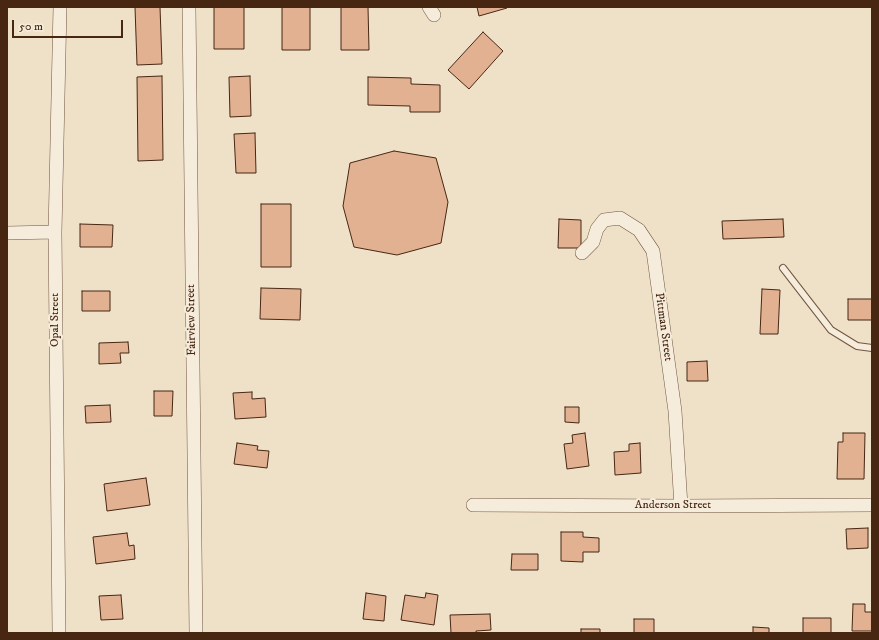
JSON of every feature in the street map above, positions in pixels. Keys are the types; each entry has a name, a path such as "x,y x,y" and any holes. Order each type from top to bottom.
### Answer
{"street":[{"name":"Opal Street","path":"59,633 55,232 60,7"},
{"name":"Fairview Street","path":"189,7 196,633"},
{"name":"Pittman Street","path":"582,253 593,242 597,229 604,220 620,218 639,230 653,251 675,411 681,506"},
{"path":"7,233 55,232"},
{"name":"Anderson Street","path":"473,505 872,505"}],"lane":[{"path":"783,268 831,330 857,346 872,348"}],"building":[{"path":"135,7 160,7 162,64 137,65"},
{"path":"214,7 244,7 244,49 214,49"},
{"path":"282,7 310,7 310,50 282,50"},
{"path":"341,7 368,7 369,50 341,50"},
{"path":"477,7 506,7 507,8 479,16"},
{"path":"483,32 503,51 469,89 448,70"},
{"path":"162,76 163,160 138,161 137,77"},
{"path":"250,76 251,116 230,117 229,77"},
{"path":"368,77 411,78 411,84 440,85 440,112 410,112 410,106 368,105"},
{"path":"255,133 256,173 236,173 234,134"},
{"path":"394,151 436,158 448,202 441,243 397,255 354,247 343,206 350,163"},
{"path":"261,204 291,204 291,267 261,267"},
{"path":"559,219 581,220 581,248 558,248"},
{"path":"783,219 784,237 723,239 722,221"},
{"path":"80,224 113,225 112,247 80,247"},
{"path":"261,288 301,289 300,320 260,319"},
{"path":"762,289 780,290 778,334 760,334"},
{"path":"82,291 110,291 110,311 82,311"},
{"path":"848,299 872,299 872,320 848,320"},
{"path":"128,342 129,353 120,353 121,363 99,364 99,343"},
{"path":"707,361 708,381 687,381 687,362"},
{"path":"154,391 173,391 172,416 154,416"},
{"path":"252,392 252,399 265,398 266,417 235,419 233,393"},
{"path":"110,405 111,422 86,423 85,406"},
{"path":"565,407 579,407 579,423 565,422"},
{"path":"585,433 589,466 567,469 564,444 573,443 572,435"},
{"path":"843,433 865,433 864,479 837,479 838,442 843,442"},
{"path":"237,443 258,446 257,450 269,451 267,468 234,464"},
{"path":"640,443 641,473 615,475 614,452 629,451 629,444"},
{"path":"146,478 150,505 107,511 104,484"},
{"path":"868,528 868,548 847,549 846,529"},
{"path":"561,532 583,532 583,537 599,538 599,552 583,552 583,562 561,561"},
{"path":"127,533 129,546 134,545 135,559 96,564 93,537"},
{"path":"512,554 538,554 538,570 511,570"},
{"path":"366,593 386,596 384,621 363,619"},
{"path":"426,593 438,595 434,625 401,620 405,595 425,598"},
{"path":"121,595 123,619 101,620 99,596"},
{"path":"853,604 865,604 865,612 872,612 872,631 852,631"},
{"path":"490,614 491,630 476,631 476,633 451,633 450,615"},
{"path":"803,618 831,618 831,633 803,633"},
{"path":"634,619 654,619 654,633 634,633"},
{"path":"753,627 769,628 769,633 753,633"},
{"path":"581,629 600,629 600,633 581,633"}]}
